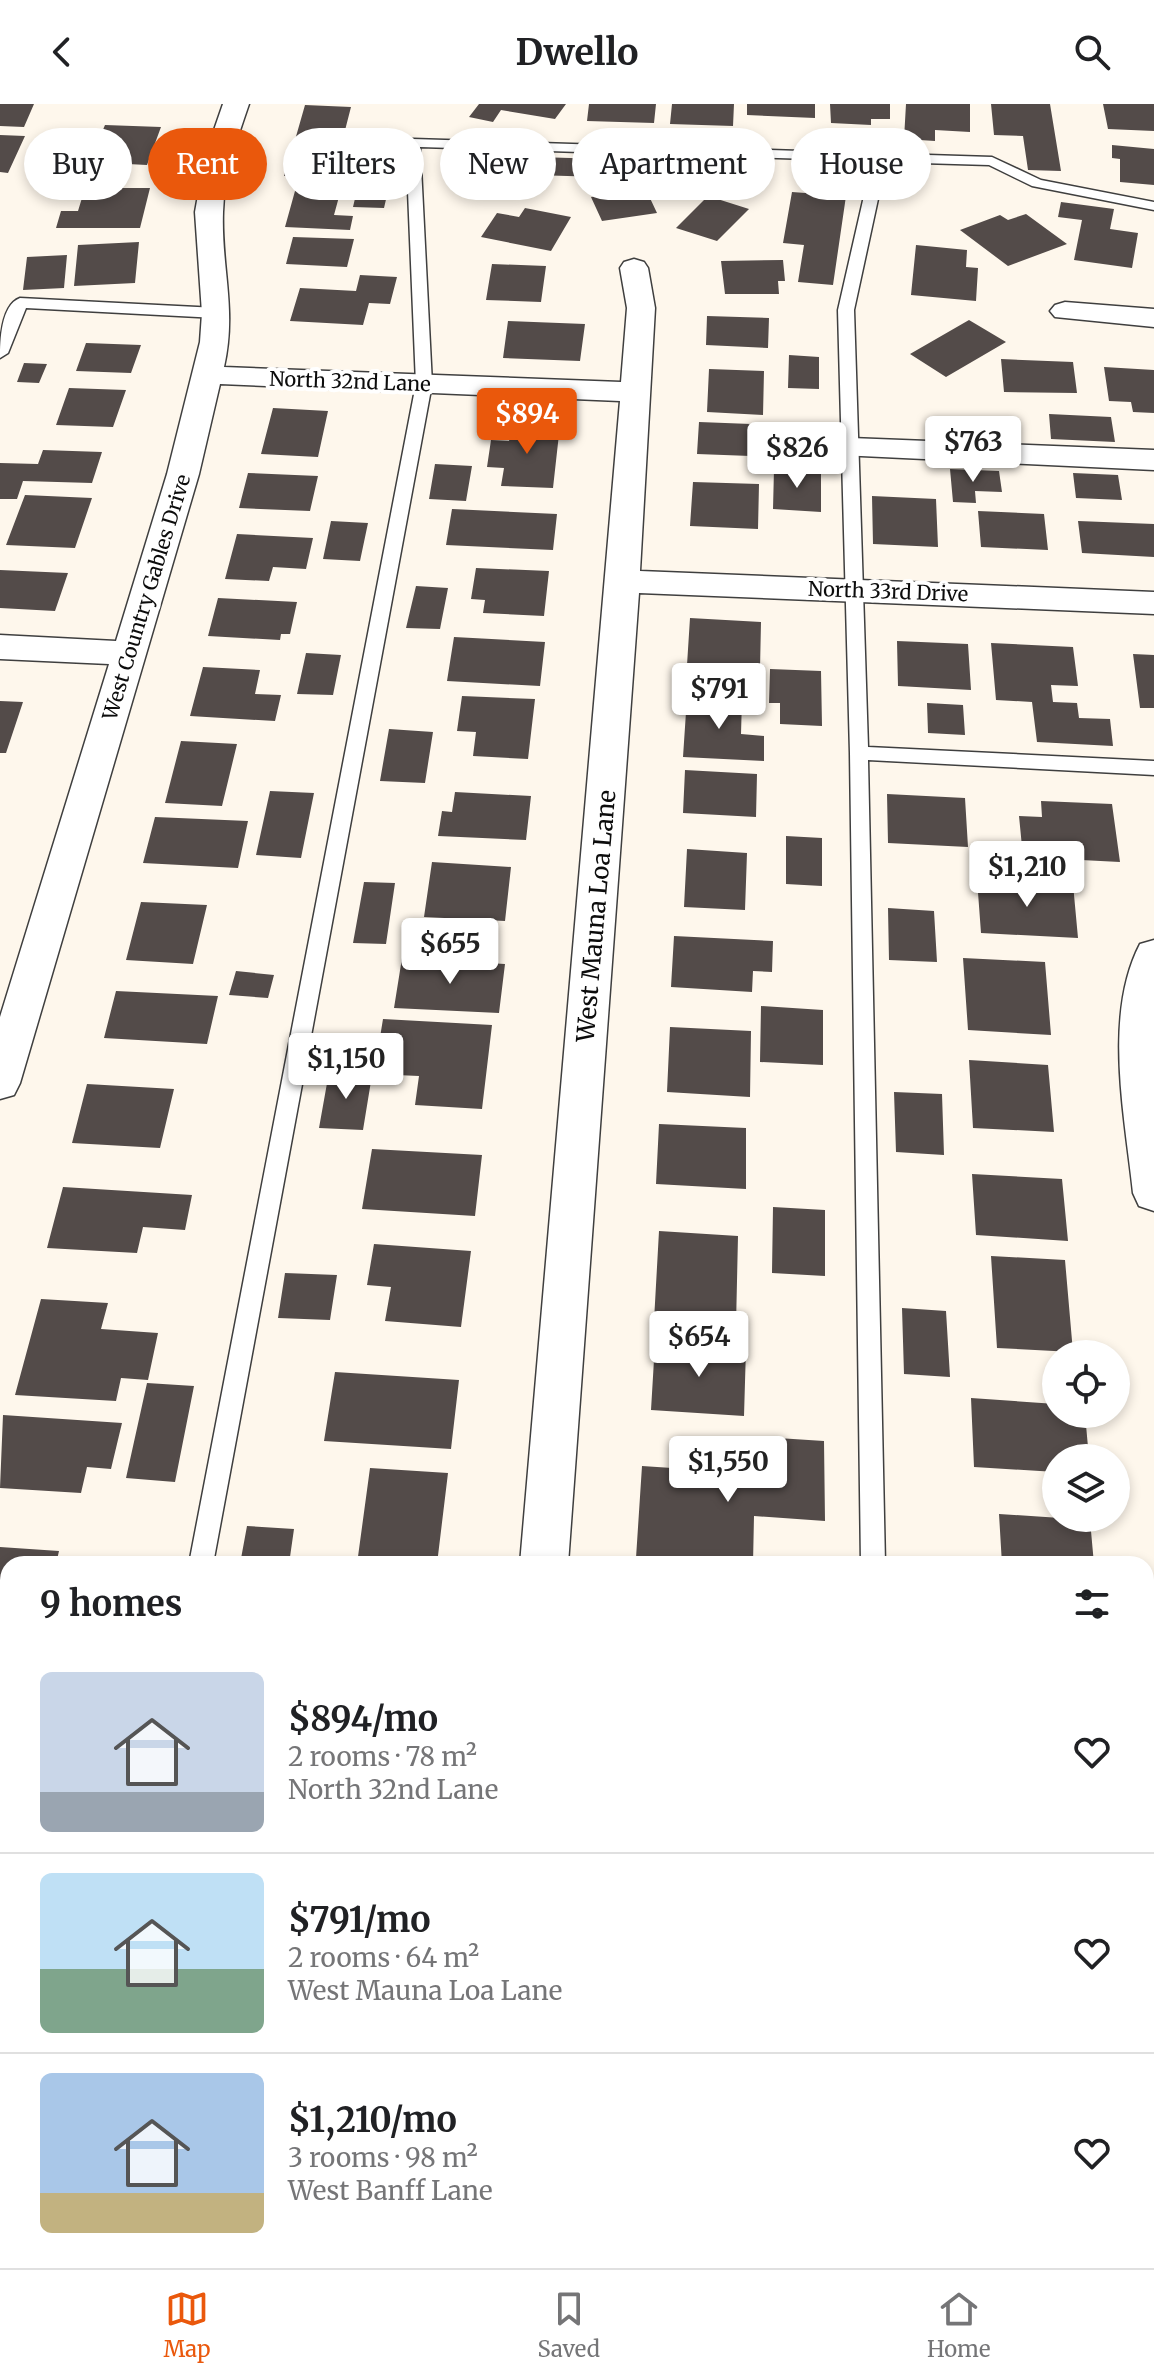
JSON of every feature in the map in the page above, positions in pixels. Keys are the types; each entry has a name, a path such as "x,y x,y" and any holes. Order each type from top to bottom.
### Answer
{"street":[{"name":"West Country Gables Drive","path":"0,1083 209,375 217,313 209,212 218,156 236,104"},
{"name":"West Mauna Loa Lane","path":"545,1556 623,581 641,308 634,268"},
{"path":"1065,311 1154,318"},
{"name":"North 32nd Lane","path":"209,375 635,392"},
{"path":"851,448 1154,460"},
{"name":"North 33rd Drive","path":"623,581 1154,603"},
{"path":"0,647 129,653"},
{"path":"1154,955 1149,1001 1137,1046 1154,1193"}],"lane":[{"path":"203,1556 424,384 413,143 791,154"},
{"path":"931,159 992,161 1037,183 1154,206"},
{"path":"870,200 846,310 859,753 873,1556"},
{"path":"0,353 20,303 217,313"},
{"path":"859,753 1154,768"}],"building":[{"path":"0,104 34,104 24,127 0,126"},
{"path":"479,104 566,104 555,119 501,110 493,122 469,117"},
{"path":"589,104 656,104 654,123 587,121"},
{"path":"672,104 734,104 733,126 670,124"},
{"path":"747,104 815,104 815,118 747,115"},
{"path":"830,104 890,104 890,119 871,119 871,125 831,123"},
{"path":"906,104 970,104 970,132 935,130 935,141 931,141 931,128 905,128"},
{"path":"991,104 1050,104 1061,171 1028,170 1023,136 994,135"},
{"path":"1103,104 1154,104 1154,131 1108,129"},
{"path":"305,105 351,107 346,128 298,128"},
{"path":"105,125 161,127 148,128 147,165 132,164 132,128 104,128"},
{"path":"0,135 24,136 8,173 0,172"},
{"path":"1112,145 1154,149 1154,185 1120,182 1120,159 1112,158"},
{"path":"556,158 572,158 572,176 556,176"},
{"path":"132,188 148,188 140,228 56,228 61,211 78,211 81,200 132,200"},
{"path":"791,198 845,200 833,285 798,282 804,245 783,243"},
{"path":"292,200 338,200 334,215 353,216 350,230 285,227"},
{"path":"355,200 386,200 384,208 353,207"},
{"path":"592,200 651,200 657,213 602,221"},
{"path":"704,200 721,200 749,209 717,241 676,228"},
{"path":"1061,202 1114,209 1110,229 1138,233 1132,268 1074,260 1082,220 1058,217"},
{"path":"525,208 571,217 551,251 481,237 497,213 519,217"},
{"path":"1026,214 1067,244 1008,266 960,230 1000,215 1008,220"},
{"path":"293,237 354,239 347,267 286,264"},
{"path":"139,242 135,283 74,286 78,245"},
{"path":"916,245 967,250 966,267 978,268 976,301 911,295"},
{"path":"67,255 64,288 23,290 27,257"},
{"path":"783,260 785,281 778,281 779,294 725,294 721,261"},
{"path":"492,264 546,266 541,302 486,300"},
{"path":"360,275 397,277 390,304 369,303 363,325 290,321 300,288 356,291"},
{"path":"707,316 769,318 768,348 706,345"},
{"path":"969,320 1006,342 946,377 910,354"},
{"path":"508,321 585,324 580,361 503,358"},
{"path":"86,343 141,345 131,373 76,371"},
{"path":"789,355 819,357 819,389 788,388"},
{"path":"1001,359 1073,362 1077,393 1004,392"},
{"path":"24,363 47,364 39,383 17,382"},
{"path":"1104,367 1154,370 1154,413 1133,412 1131,402 1109,401"},
{"path":"709,369 764,371 763,415 707,412"},
{"path":"69,388 126,390 113,427 56,425"},
{"path":"273,408 328,411 318,457 261,454"},
{"path":"1049,414 1111,417 1115,442 1051,439"},
{"path":"699,422 774,425 774,457 697,454"},
{"path":"512,423 560,425 553,488 501,486 504,468 487,467 491,440 509,441"},
{"path":"43,450 102,452 92,483 23,481 17,499 0,499 0,463 38,464"},
{"path":"435,464 472,466 466,501 429,499"},
{"path":"774,469 821,471 821,512 773,509"},
{"path":"950,469 999,471 1002,492 975,491 976,503 953,502"},
{"path":"248,473 318,476 310,511 239,508"},
{"path":"1073,473 1118,475 1122,500 1076,498"},
{"path":"693,482 759,484 758,529 690,526"},
{"path":"25,495 92,498 75,548 6,545"},
{"path":"872,496 936,499 938,547 873,544"},
{"path":"452,509 557,514 553,550 446,545"},
{"path":"978,511 1044,514 1048,550 981,547"},
{"path":"331,521 368,523 360,561 323,559"},
{"path":"1078,521 1154,524 1154,557 1082,553"},
{"path":"237,534 313,538 306,569 273,567 269,581 225,579"},
{"path":"476,568 549,571 544,616 483,613 485,600 471,599"},
{"path":"0,570 68,573 55,611 0,608"},
{"path":"416,586 448,588 440,629 406,628"},
{"path":"218,598 297,602 290,634 281,634 280,640 208,636"},
{"path":"690,618 761,622 760,669 687,665"},
{"path":"454,637 545,642 540,686 447,681"},
{"path":"897,641 968,644 971,690 898,686"},
{"path":"991,643 1073,647 1078,686 1051,685 1053,702 1077,703 1079,718 1110,719 1113,746 1037,742 1032,702 996,700"},
{"path":"306,653 341,655 333,695 297,694"},
{"path":"1133,654 1154,655 1154,708 1140,708"},
{"path":"203,667 260,670 255,694 281,695 275,721 190,716"},
{"path":"770,669 821,671 822,726 780,724 780,703 769,703"},
{"path":"462,696 535,699 528,759 473,756 476,732 457,731"},
{"path":"687,697 742,699 741,734 764,736 764,761 683,757"},
{"path":"0,701 23,702 6,753 0,753"},
{"path":"927,703 963,705 965,735 928,733"},
{"path":"389,729 433,732 425,783 380,781"},
{"path":"181,741 237,744 222,806 165,803"},
{"path":"685,770 757,774 756,817 683,813"},
{"path":"270,791 314,793 301,858 256,855"},
{"path":"455,792 531,796 526,840 438,836 442,811 452,812"},
{"path":"887,794 965,798 968,847 888,843"},
{"path":"1041,801 1112,804 1120,862 1023,857 1019,816 1042,817"},
{"path":"155,817 248,821 238,868 143,863"},
{"path":"786,836 822,838 822,886 786,884"},
{"path":"687,849 747,853 745,910 684,907"},
{"path":"432,862 511,867 505,921 424,917"},
{"path":"977,879 1073,884 1078,938 981,933"},
{"path":"364,882 395,883 386,944 353,943"},
{"path":"141,902 207,905 193,964 126,960"},
{"path":"888,908 934,911 937,962 889,960"},
{"path":"674,936 773,941 772,972 753,971 752,992 671,987"},
{"path":"402,958 505,964 499,1013 394,1008"},
{"path":"963,958 1045,962 1051,1035 968,1030"},
{"path":"236,971 274,975 268,998 229,995"},
{"path":"116,991 218,996 207,1044 104,1038"},
{"path":"761,1006 823,1010 823,1065 760,1062"},
{"path":"383,1019 492,1025 482,1109 415,1105 419,1076 374,1074"},
{"path":"670,1027 751,1031 750,1097 667,1092"},
{"path":"969,1060 1048,1065 1054,1132 973,1128"},
{"path":"329,1072 372,1075 363,1130 319,1128"},
{"path":"87,1084 174,1089 160,1148 72,1143"},
{"path":"894,1092 942,1094 944,1155 896,1152"},
{"path":"659,1124 746,1128 746,1189 656,1184"},
{"path":"372,1149 482,1155 475,1216 362,1209"},
{"path":"972,1174 1062,1179 1068,1241 976,1235"},
{"path":"63,1187 192,1195 185,1230 143,1227 137,1253 47,1248"},
{"path":"773,1207 825,1210 825,1276 772,1273"},
{"path":"659,1231 738,1236 736,1326 654,1321"},
{"path":"374,1244 471,1251 461,1327 385,1321 391,1287 367,1285"},
{"path":"991,1256 1065,1260 1072,1340 1042,1340 1042,1350 997,1348"},
{"path":"285,1273 337,1275 330,1320 278,1318"},
{"path":"41,1299 108,1303 101,1329 158,1333 148,1380 121,1378 116,1401 15,1395"},
{"path":"902,1308 946,1311 950,1377 904,1374"},
{"path":"655,1343 746,1348 744,1416 651,1410"},
{"path":"335,1372 459,1380 451,1449 324,1441"},
{"path":"147,1383 194,1386 175,1482 126,1478"},
{"path":"971,1398 1042,1403 1042,1428 1086,1428 1088,1444 1042,1444 1042,1471 974,1467"},
{"path":"3,1415 122,1423 111,1469 87,1467 81,1493 0,1488"},
{"path":"762,1437 824,1441 825,1521 754,1516 753,1556 636,1556 642,1466 762,1474"},
{"path":"370,1468 448,1473 438,1556 358,1556"},
{"path":"999,1514 1042,1517 1042,1532 1091,1532 1093,1556 1002,1556"},
{"path":"247,1526 294,1529 290,1556 241,1556"},
{"path":"0,1547 59,1551 58,1556 0,1556"}]}
